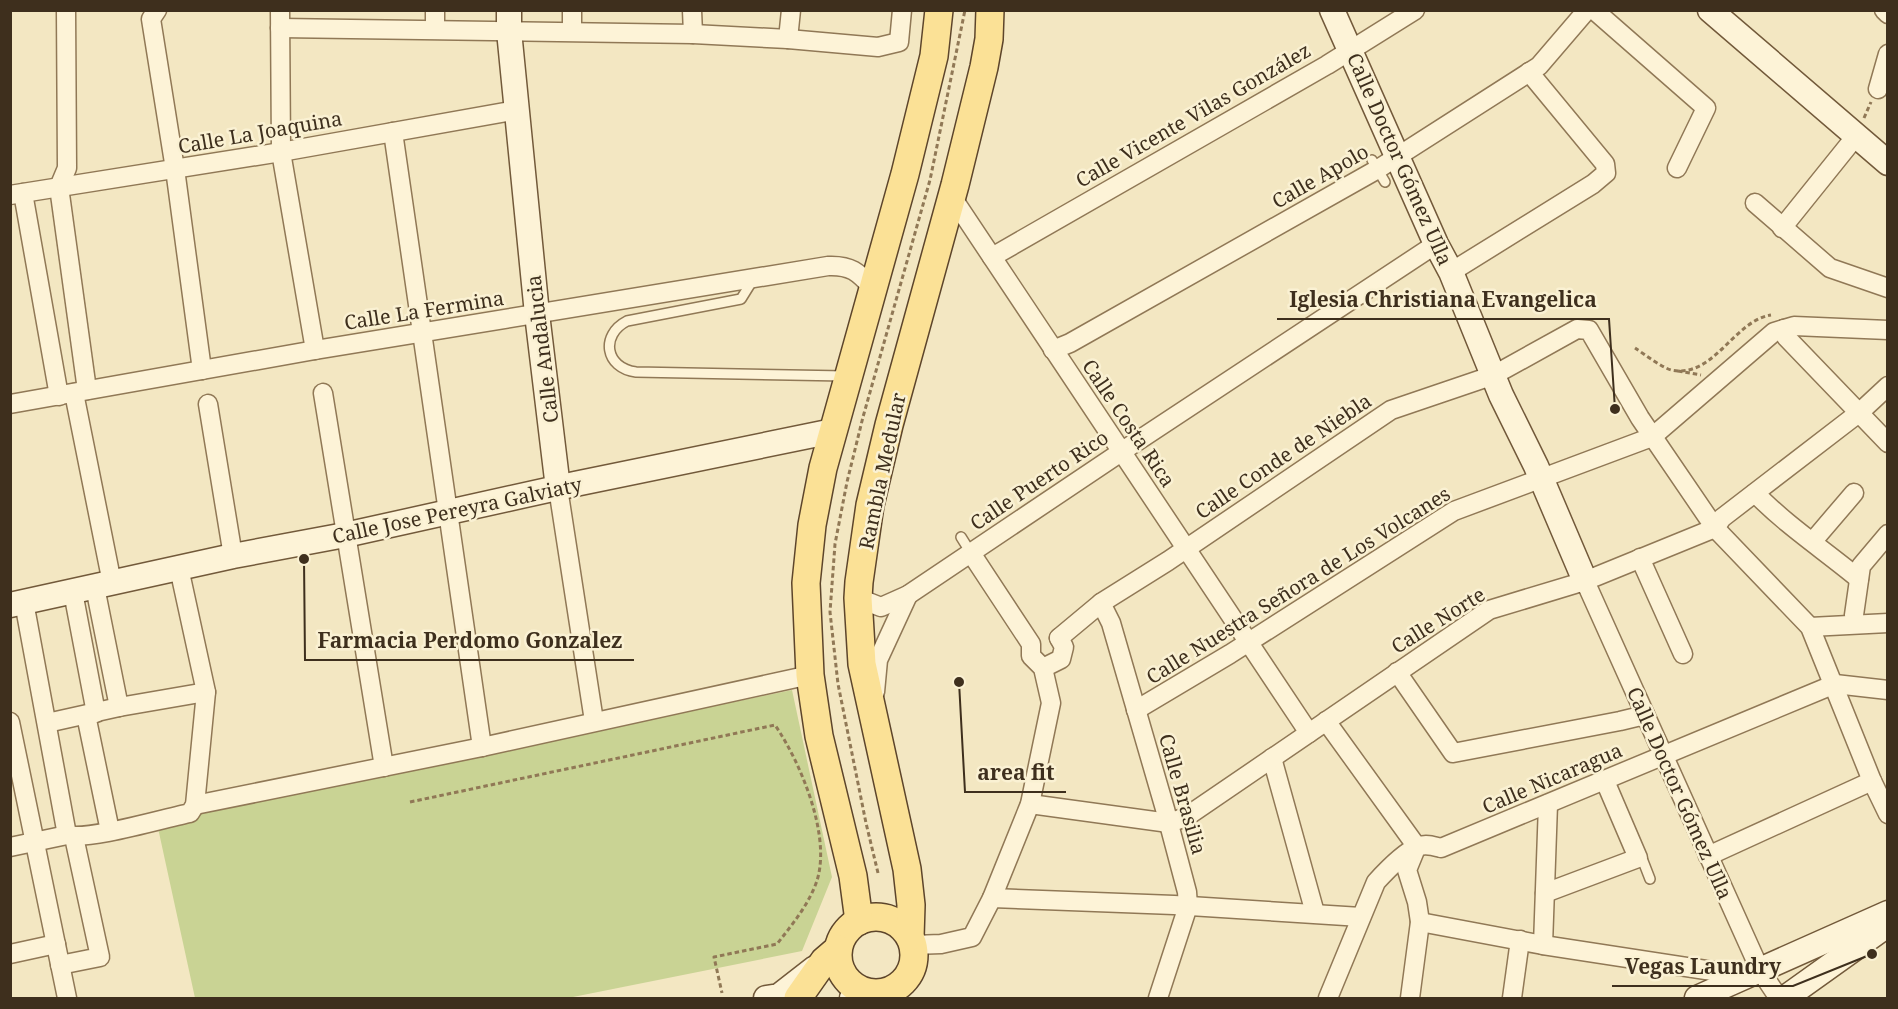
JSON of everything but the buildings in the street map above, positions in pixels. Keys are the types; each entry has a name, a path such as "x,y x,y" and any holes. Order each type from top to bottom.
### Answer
{"main road":[{"path":"859,921 853,876 819,736 810,675 806,583 812,525 833,430 905,174 934,56 939,10"},
{"name":"Rambla Medular","path":"911,941 911,905 907,869 862,664 858,598 873,493 889,425 952,198 984,67 989,39 990,10"},
{"path":"798,999 848,928 859,921 879,917 891,920 903,928 911,941 914,955 909,976 900,986 889,992 867,997 845,978 831,955"}],"street":[{"path":"66,10 67,168 59,187 73,393 93,587 119,707"},
{"path":"384,10 384,29"},
{"path":"435,10 435,29"},
{"path":"572,10 572,32"},
{"path":"692,10 693,34"},
{"path":"788,39 791,10"},
{"path":"315,350 281,152 280,19 384,29 435,29 509,21 572,32 693,34 878,47 899,42 902,10"},
{"name":"Calle Doctor Gómez Ulla","path":"1332,10 1436,244 1451,272 1501,395 1541,479 1708,855 1752,973 1785,999"},
{"name":"Calle Vicente Vilas González","path":"992,257 1351,51 1415,10"},
{"name":"Calle Apolo","path":"1053,350 1081,337 1378,170 1539,66 1587,10"},
{"path":"1594,10 1706,108 1677,168"},
{"path":"1710,10 1876,151 1782,228"},
{"path":"1884,10 1887,14"},
{"path":"154,15 202,370"},
{"name":"Calle Andalucia","path":"509,21 537,314 558,488 594,721"},
{"path":"1878,89 1887,54"},
{"path":"1451,272 1484,258 1606,173 1605,164 1529,72"},
{"name":"Calle La Joaquina","path":"17,194 281,152 517,110"},
{"path":"393,132 420,334 482,747"},
{"path":"17,194 73,393"},
{"name":"Calle Costa Rica","path":"952,198 1309,733"},
{"path":"1755,203 1830,268 1887,288"},
{"name":"Calle Puerto Rico","path":"858,598 881,607 908,596 1436,244"},
{"name":"Calle La Fermina","path":"10,404 315,350 843,265 852,269 873,288"},
{"path":"1789,328 1786,337 1860,412 1887,443"},
{"path":"1887,330 1789,328 1774,332 1653,437 1715,528 1810,627 1887,814"},
{"name":"Calle Conde de Niebla","path":"1059,638 1101,603 1391,410 1494,375 1577,329 1589,330 1653,437"},
{"name":"Calle Norte","path":"1169,823 1186,817 1489,610 1585,581 1715,528 1722,518 1860,412 1887,386"},
{"path":"323,393 384,767"},
{"path":"208,404 233,556"},
{"name":"Calle Jose Pereyra Galviaty","path":"17,603 833,430"},
{"name":"Calle Nuestra Señora de Los Volcanes","path":"1136,710 1164,695 1454,511 1653,437"},
{"path":"1755,492 1799,533 1859,579"},
{"path":"1813,542 1854,493"},
{"path":"1854,615 1861,566 1887,534"},
{"path":"911,941 941,944 972,937 992,898 1030,804 1051,703 1042,668 1031,656 1031,644 971,553"},
{"path":"1640,558 1683,654"},
{"path":"179,568 206,692 192,809"},
{"path":"93,587 91,714 110,831"},
{"path":"873,714 878,660 908,596"},
{"path":"17,603 47,723 100,957 60,965"},
{"name":"Calle Brasilia","path":"1101,603 1111,623 1187,892 1188,906 1158,999"},
{"path":"1810,627 1887,623"},
{"path":"1031,644 1042,637 1059,638 1064,647 1061,659 1042,668"},
{"path":"1397,672 1453,753 1645,715"},
{"path":"10,847 110,831 192,809 810,675"},
{"path":"1835,684 1880,689 1887,704"},
{"name":"Calle Nicaragua","path":"1417,847 1426,845 1441,848 1835,684"},
{"path":"47,723 119,707 206,692"},
{"path":"10,722 67,999"},
{"path":"1326,722 1417,847"},
{"path":"1272,758 1315,913"},
{"path":"1545,893 1638,858 1605,781"},
{"path":"1708,855 1872,781"},
{"path":"1030,804 1169,823"},
{"path":"1543,945 1548,804"},
{"path":"1328,999 1376,882 1417,847"},
{"path":"1410,999 1420,922 1417,902 1407,870 1417,847"},
{"path":"992,898 1188,906 1362,917"},
{"path":"1420,922 1543,945 1752,973"},
{"path":"1697,999 1752,973 1885,924"},
{"path":"1785,999 1885,924"},
{"path":"1512,999 1520,940"},
{"path":"10,954 56,944"},
{"path":"766,999 779,996 831,955"}],"lane":[{"path":"754,278 741,299 627,321 620,325 610,339 611,356 621,368 636,372 847,376"},
{"path":"961,537 971,553"},
{"path":"1638,858 1643,861 1650,879"}],"path":[{"path":"1876,151 1878,89"},
{"path":"1671,370 1695,369 1719,352 1746,327 1768,315 1785,315 1779,319 1789,328"},
{"path":"1635,348 1671,370 1721,377"},
{"path":"410,802 775,725 801,771 820,842 822,864 816,885 804,908 777,944 714,957 722,993"}],"green space":[{"path":"792,690 832,877 802,951 568,998 195,998 158,828 196,820 202,811"}],"place":[{"name":"Iglesia Christiana Evangelica","path":"1615,409"},
{"name":"Farmacia Perdomo Gonzalez","path":"304,559"},
{"name":"area fit","path":"959,682"},
{"name":"Vegas Laundry","path":"1872,954"}]}
